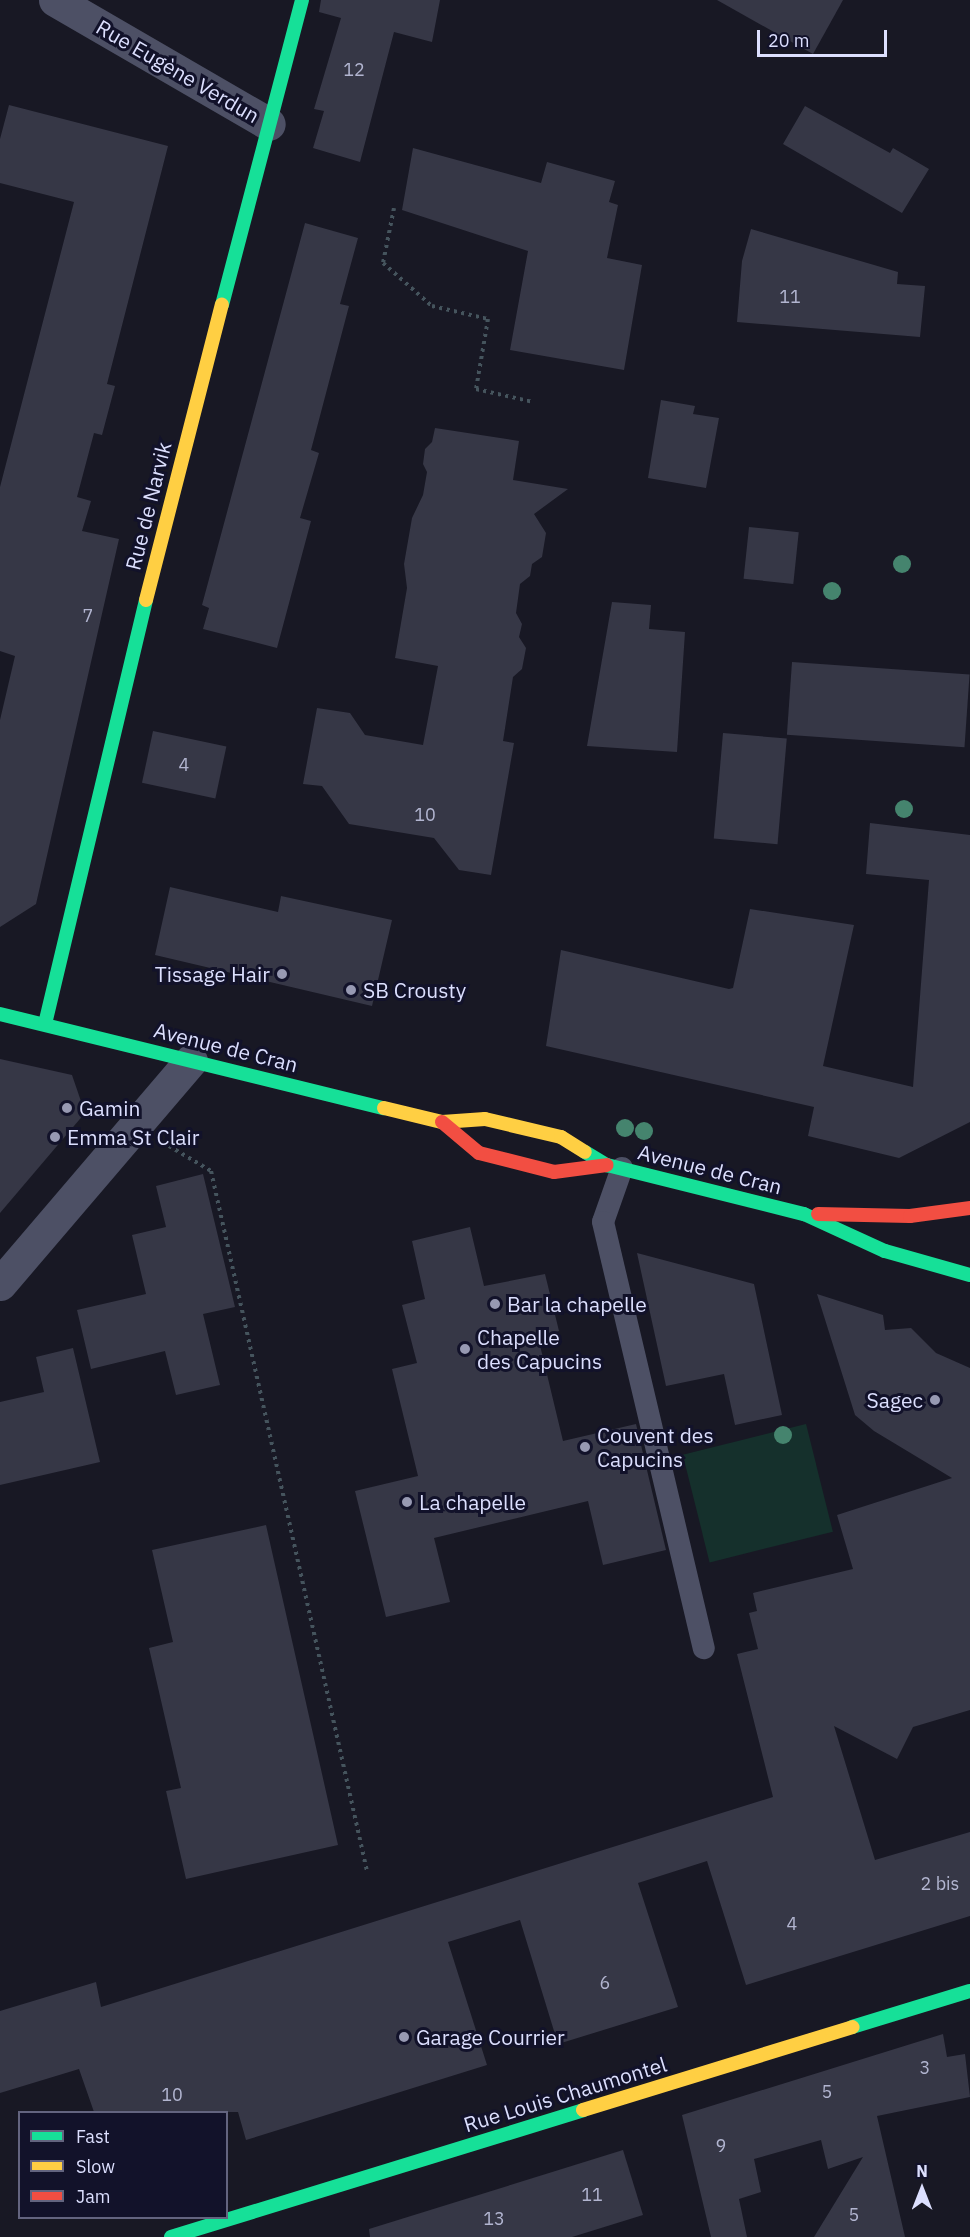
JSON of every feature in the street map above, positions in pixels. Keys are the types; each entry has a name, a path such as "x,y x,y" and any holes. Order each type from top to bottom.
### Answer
{"street":[{"name":"Rue Eugène Verdun","path":"55,0 269,124"},
{"name":"Rue de Narvik","path":"45,1024 173,489 302,0"},
{"name":"Avenue de Cran","path":"0,1014 442,1122 485,1119 561,1137 614,1167 804,1214 885,1251 970,1275"},
{"path":"0,1284 191,1060"},
{"name":"Avenue de Cran","path":"442,1122 479,1153 554,1172 614,1167"},
{"name":"Avenue de Cran","path":"804,1214 910,1216 970,1208"},
{"name":"Rue Louis Chaumontel","path":"171,2237 970,1991"}],"lane":[{"path":"614,1167 603,1222 704,1648"}],"path":[{"path":"394,208 383,263 432,306 488,319 476,389 533,402"},
{"path":"135,1126 211,1171 367,1871"}],"green space":[{"path":"806,1424 833,1532 710,1562 683,1455"}],"building":[{"path":"321,0 440,0 432,42 394,32 360,162 313,148 324,111 314,109 341,18 319,12"},
{"path":"717,0 843,0 813,54"},
{"path":"9,105 168,146 107,384 115,386 102,435 94,433 77,497 91,501 82,531 119,539 36,904 0,927 0,720 15,656 0,651 0,487 74,202 0,183 0,139"},
{"path":"805,106 890,153 893,148 929,169 902,213 783,144"},
{"path":"413,148 541,183 547,162 615,181 609,202 618,205 607,258 642,265 624,370 510,350 528,251 402,210"},
{"path":"305,223 358,238 340,304 349,306 311,450 319,453 300,518 311,521 277,648 203,629 209,608 202,605"},
{"path":"751,229 898,272 897,284 925,286 920,337 737,322 742,261"},
{"path":"661,400 695,406 693,414 719,418 706,488 648,478"},
{"path":"435,428 519,441 513,480 568,489 534,514 546,533 542,557 532,564 530,576 520,584 516,613 522,624 519,637 526,648 522,669 513,677 503,741 514,743 491,875 459,870 434,838 349,824 322,786 303,784 317,708 350,713 365,735 423,745 438,666 395,658 407,588 404,564 412,518 423,495 427,472 423,464 425,449 432,442"},
{"path":"749,527 799,532 793,584 744,579"},
{"path":"612,602 651,605 649,629 685,632 677,752 587,746"},
{"path":"792,662 970,674 964,747 787,735"},
{"path":"153,731 226,747 215,798 142,783"},
{"path":"723,733 787,739 778,844 714,839"},
{"path":"870,823 970,835 970,1122 899,1158 808,1136 814,1107 546,1046 561,950 729,989 733,988 750,909 854,925 823,1066 913,1087 929,880 866,874"},
{"path":"170,887 278,912 281,896 392,920 372,1006 155,955"},
{"path":"0,1059 72,1075 85,1113 0,1213"},
{"path":"203,1174 235,1307 203,1314 220,1385 176,1395 165,1351 91,1369 77,1310 146,1294 132,1235 166,1227 156,1186"},
{"name":"Couvent des Capucins","path":"470,1227 484,1286 545,1274 559,1331 538,1337 563,1441 636,1424 666,1550 603,1565 588,1501 434,1538 450,1602 386,1617 355,1491 418,1476 392,1369 417,1363 402,1305 425,1299 412,1241"},
{"path":"637,1253 754,1284 782,1415 735,1425 724,1374 666,1386"},
{"path":"817,1294 883,1315 885,1330 911,1328 936,1353 970,1368 970,1710 913,1727 897,1759 834,1726 875,1860 970,1832 970,1916 746,1985 707,1861 638,1883 678,2007 558,2044 520,1920 448,1942 487,2065 246,2140 238,2112 94,2111 79,2069 0,2093 0,2011 96,1982 101,2007 773,1797 737,1654 758,1649 749,1613 757,1611 753,1593 853,1569 837,1515 952,1478 874,1431 855,1415"},
{"path":"73,1348 100,1462 0,1485 0,1402 44,1392 36,1357"},
{"path":"266,1525 338,1845 186,1879 166,1791 181,1788 149,1648 173,1642 152,1550"},
{"path":"943,2034 947,2057 965,2054 970,2097 877,2116 905,2237 814,2237 863,2157 828,2169 821,2140 754,2159 761,2192 739,2199 747,2237 711,2237 682,2115"},
{"path":"623,2150 643,2215 572,2237 370,2237 369,2229"}],"traffic: fast":[{"path":"222,305 302,0"},
{"path":"45,1024 146,600"},
{"path":"0,1014 384,1108"},
{"path":"585,1152 607,1165 804,1214 885,1251 970,1275"},
{"path":"852,2027 970,1991"},
{"path":"171,2237 583,2110"}],"traffic: slow":[{"path":"146,600 222,305"},
{"path":"384,1108 442,1122 485,1119 561,1137 585,1152"},
{"path":"583,2110 852,2027"}],"traffic: jam":[{"path":"442,1122 479,1153 554,1172 607,1165"},
{"path":"818,1214 910,1216 970,1208"}],"place":[{"name":"Tissage Hair","path":"282,974"},
{"name":"SB Crousty","path":"351,990"},
{"name":"Gamin","path":"67,1108"},
{"name":"Emma St Clair","path":"55,1137"},
{"name":"Bar la chapelle","path":"495,1304"},
{"name":"Chapelle des Capucins","path":"465,1349"},
{"name":"Sagec","path":"935,1400"},
{"name":"Couvent des Capucins","path":"585,1447"},
{"name":"La chapelle","path":"407,1502"},
{"name":"Garage Courrier","path":"404,2037"}]}
